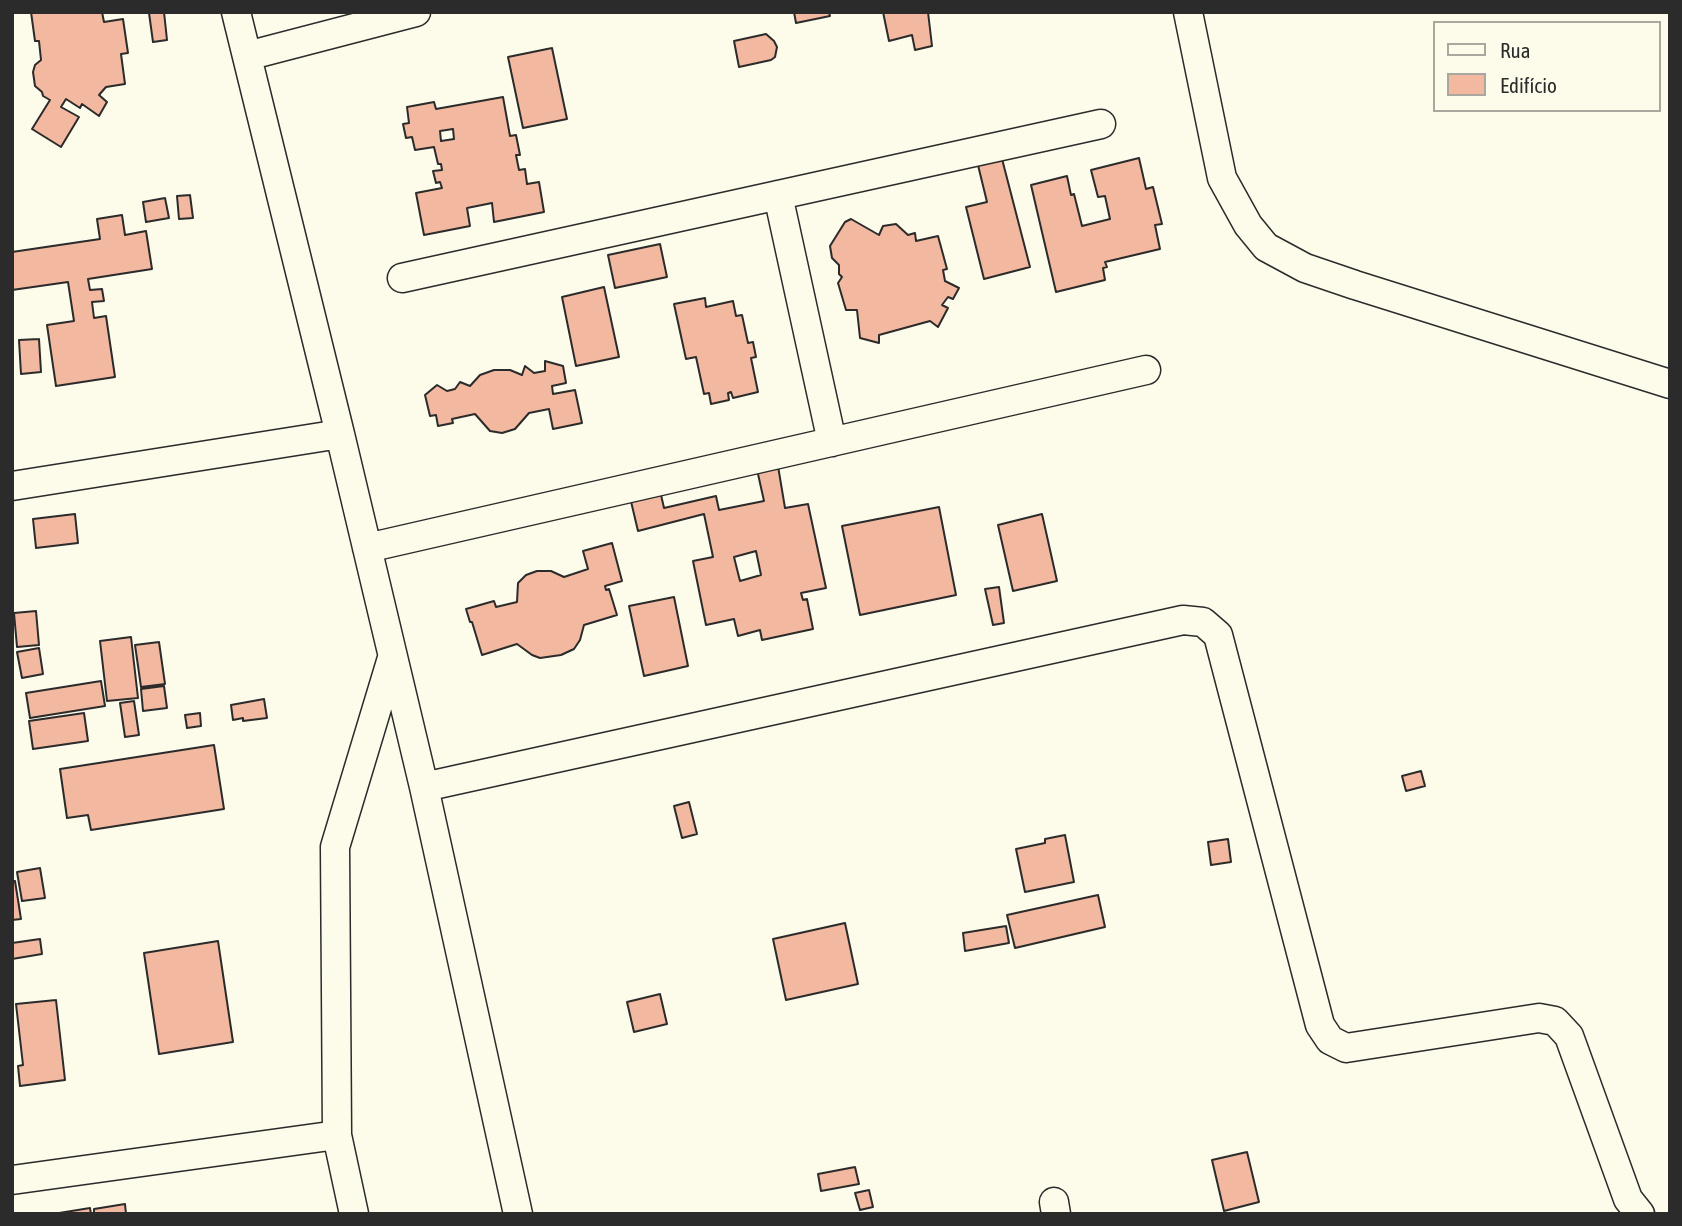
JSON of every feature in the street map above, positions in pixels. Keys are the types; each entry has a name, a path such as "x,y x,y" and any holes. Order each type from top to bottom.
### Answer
{"street":[{"path":"236,12 424,787 518,1214"},
{"path":"247,56 416,12"},
{"path":"1188,12 1222,178 1248,225 1266,247 1305,268 1342,281 1670,384"},
{"path":"402,278 1101,124"},
{"path":"778,195 832,442"},
{"path":"367,548 1146,370"},
{"path":"12,486 340,434"},
{"path":"424,787 1183,620 1203,622 1218,635 1320,1025 1330,1040 1346,1048 1539,1018 1555,1021 1570,1036 1629,1199 1640,1214"},
{"path":"354,1214 337,1135 335,847 393,656"},
{"path":"12,1180 337,1135"}],"building":[{"path":"31,12 102,12 104,22 123,19 128,53 121,54 125,84 106,87 99,95 107,102 99,116 82,104 80,108 66,99 61,107 79,117 61,147 32,129 50,100 35,86 33,72 35,65 41,60"},
{"path":"164,12 167,40 153,42 149,13"},
{"path":"794,12 829,12 830,16 796,23"},
{"path":"883,12 928,12 932,46 915,50 912,35 889,41"},
{"path":"766,34 777,47 775,57 739,67 734,41"},
{"path":"552,48 567,119 523,128 508,57"},
{"path":"503,97 510,136 516,135 520,155 516,155 519,170 525,169 527,184 539,182 544,212 494,222 492,203 467,208 470,226 424,235 416,193 442,188 440,182 436,183 433,171 442,170 441,164 438,164 434,147 415,150 412,137 406,138 403,124 409,123 407,107 434,102 436,109","holes":["453,129 454,139 441,141 440,131"]},
{"path":"1001,155 1030,267 984,279 966,207 987,202 977,161"},
{"path":"1139,158 1146,189 1153,187 1162,224 1155,225 1160,249 1105,262 1105,280 1056,292 1031,185 1067,176 1082,226 1110,219 1105,196 1098,197 1091,170"},
{"path":"190,195 193,218 179,219 177,196"},
{"path":"165,198 169,218 146,222 143,202"},
{"path":"122,215 125,235 146,231 152,269 88,279 90,290 102,289 104,301 92,302 94,318 106,316 115,377 56,386 47,325 74,321 68,282 12,290 12,252 100,239 97,219"},
{"path":"851,219 879,235 883,226 896,224 908,235 915,233 916,241 938,236 947,269 943,270 945,281 959,288 953,299 948,297 942,305 948,308 938,327 930,321 879,335 879,343 860,338 857,310 846,310 838,283 842,277 839,274 839,265 832,258 830,246 845,222"},
{"path":"660,244 667,277 615,288 608,255"},
{"path":"604,287 619,357 576,366 562,297"},
{"path":"705,298 706,307 733,301 736,316 742,315 748,343 753,342 756,357 751,358 758,392 733,398 731,392 728,393 729,400 711,404 709,393 704,394 696,357 686,359 674,304"},
{"path":"39,339 41,372 21,374 19,340"},
{"path":"545,361 563,366 566,383 552,386 553,394 575,390 582,423 553,429 549,409 529,413 515,429 502,433 490,431 475,414 452,419 453,423 438,426 436,415 430,416 425,395 437,385 447,391 455,389 460,382 470,386 480,375 494,370 510,370 522,375 525,366 534,373 545,371"},
{"path":"777,460 785,508 808,504 826,588 801,593 803,600 807,599 813,629 762,640 760,630 738,636 734,619 706,625 693,561 713,557 704,514 638,531 629,493 659,486 664,508 716,496 719,510 764,501 756,465","holes":["756,551 761,575 740,581 734,557"]},
{"path":"939,507 956,595 860,615 842,526"},
{"path":"75,514 78,543 36,548 33,519"},
{"path":"1042,514 1057,581 1013,591 998,525"},
{"path":"612,543 622,581 605,586 606,590 609,589 617,615 584,625 574,649 561,655 540,658 517,644 482,655 466,609 494,601 496,607 517,602 518,583 526,575 537,571 551,571 564,577 588,569 583,551"},
{"path":"999,587 1004,623 993,625 985,589"},
{"path":"674,597 688,666 644,676 629,606"},
{"path":"36,611 39,645 17,647 14,613"},
{"path":"131,637 138,698 107,701 100,641"},
{"path":"159,642 165,684 141,687 135,645"},
{"path":"39,648 43,674 22,678 17,652"},
{"path":"101,681 105,706 30,718 26,693"},
{"path":"164,686 167,708 143,711 141,689"},
{"path":"264,699 267,718 233,720 231,705"},
{"path":"134,701 139,735 125,737 120,703"},
{"path":"84,713 88,741 33,749 29,721"},
{"path":"200,713 201,726 187,728 185,715"},
{"path":"214,745 224,809 91,830 88,815 67,818 60,769"},
{"path":"1421,771 1425,786 1406,791 1402,776"},
{"path":"689,802 697,834 682,838 674,806"},
{"path":"1065,835 1074,882 1025,892 1016,849 1045,843 1045,839"},
{"path":"1228,839 1231,862 1211,865 1208,842"},
{"path":"40,868 45,898 22,901 17,872"},
{"path":"12,881 15,881 21,919 12,920"},
{"path":"1098,895 1105,927 1015,948 1007,915"},
{"path":"845,923 858,984 786,1000 773,939"},
{"path":"1006,926 1009,943 965,951 963,933"},
{"path":"40,939 42,954 12,959 12,943"},
{"path":"218,941 233,1042 159,1054 144,953"},
{"path":"660,994 667,1024 634,1032 627,1002"},
{"path":"56,1000 65,1080 20,1086 18,1066 23,1065 16,1004"},
{"path":"1247,1152 1259,1202 1224,1211 1212,1160"},
{"path":"855,1167 859,1184 821,1191 818,1174"},
{"path":"869,1190 873,1207 860,1210 855,1193"},
{"path":"125,1204 126,1214 94,1214 94,1209"},
{"path":"90,1208 91,1214 53,1214"}]}
